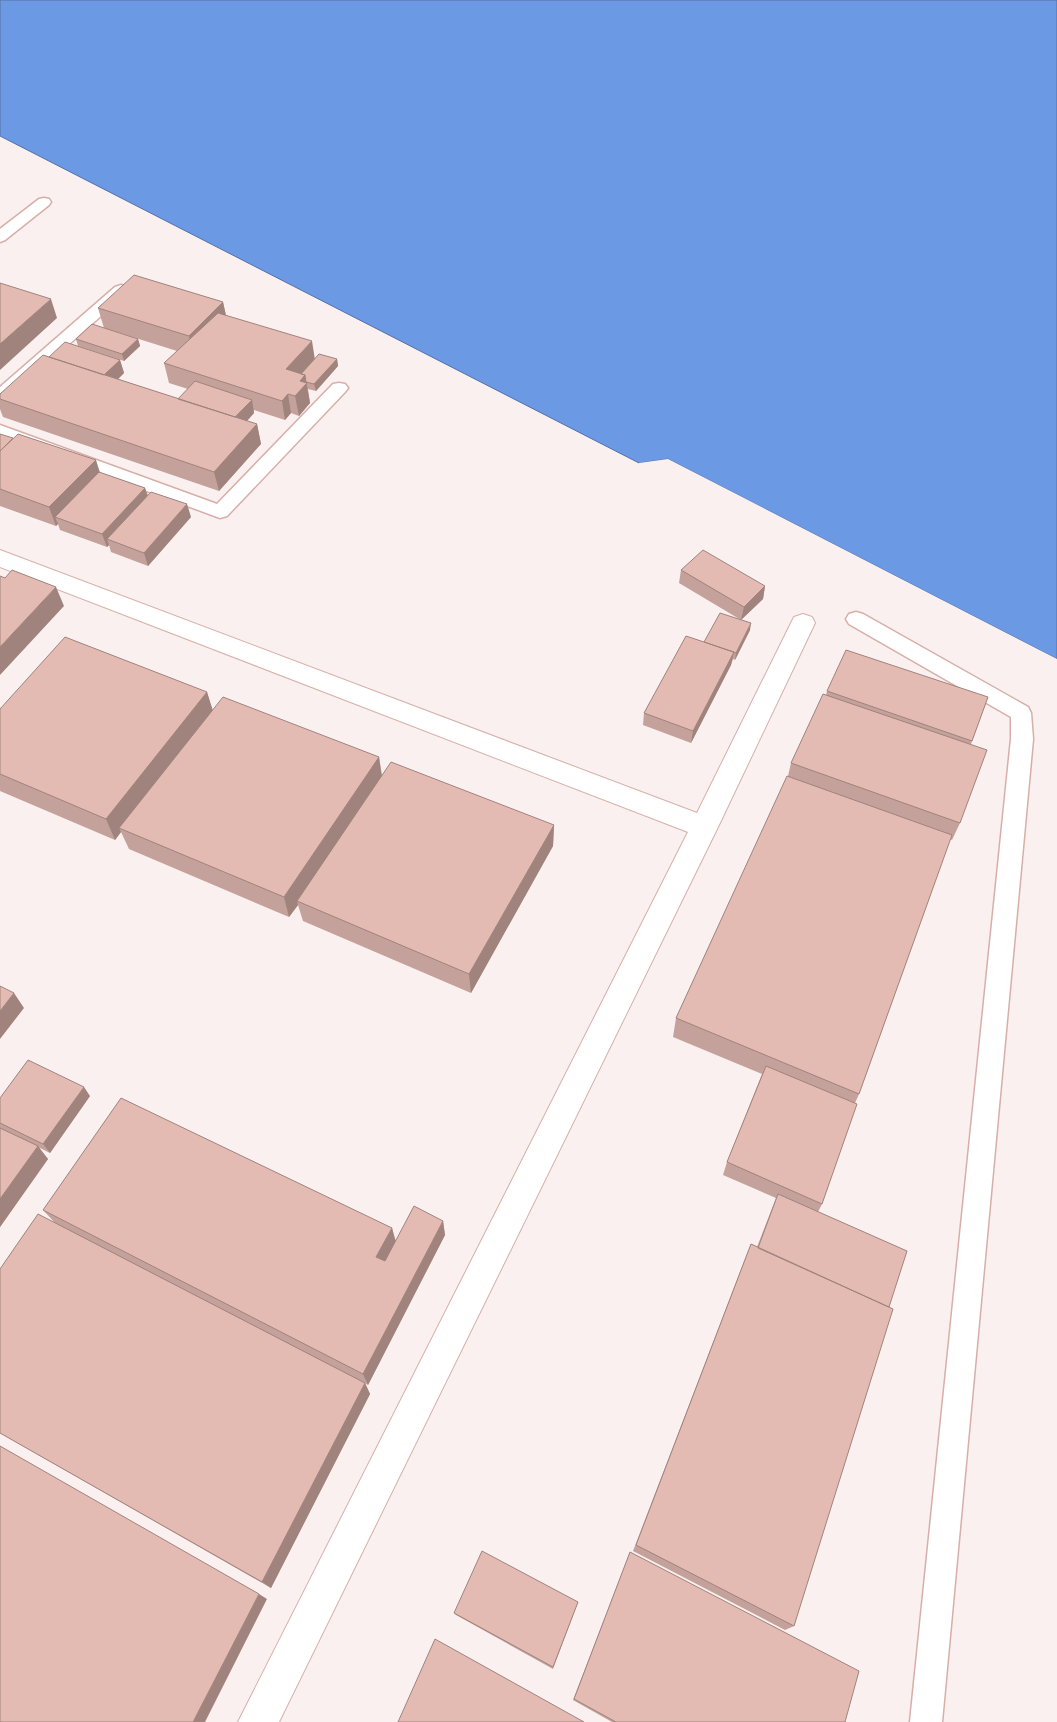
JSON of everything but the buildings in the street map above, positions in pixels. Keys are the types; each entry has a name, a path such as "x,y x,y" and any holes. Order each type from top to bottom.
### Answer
{"street":[{"path":"0,558 704,827"},
{"path":"258,1722 704,827 803,623"}],"lane":[{"path":"0,237 44,202"},
{"path":"0,396 124,288"},
{"path":"0,432 220,512 339,388"},
{"path":"856,619 1021,713 1022,730 926,1722"}],"water":[{"path":"0,0 1057,0 1057,659 668,459 639,463 0,136"}],"pier":[{"path":"668,459 1057,659 1057,661 667,461 638,466 639,463"}]}
